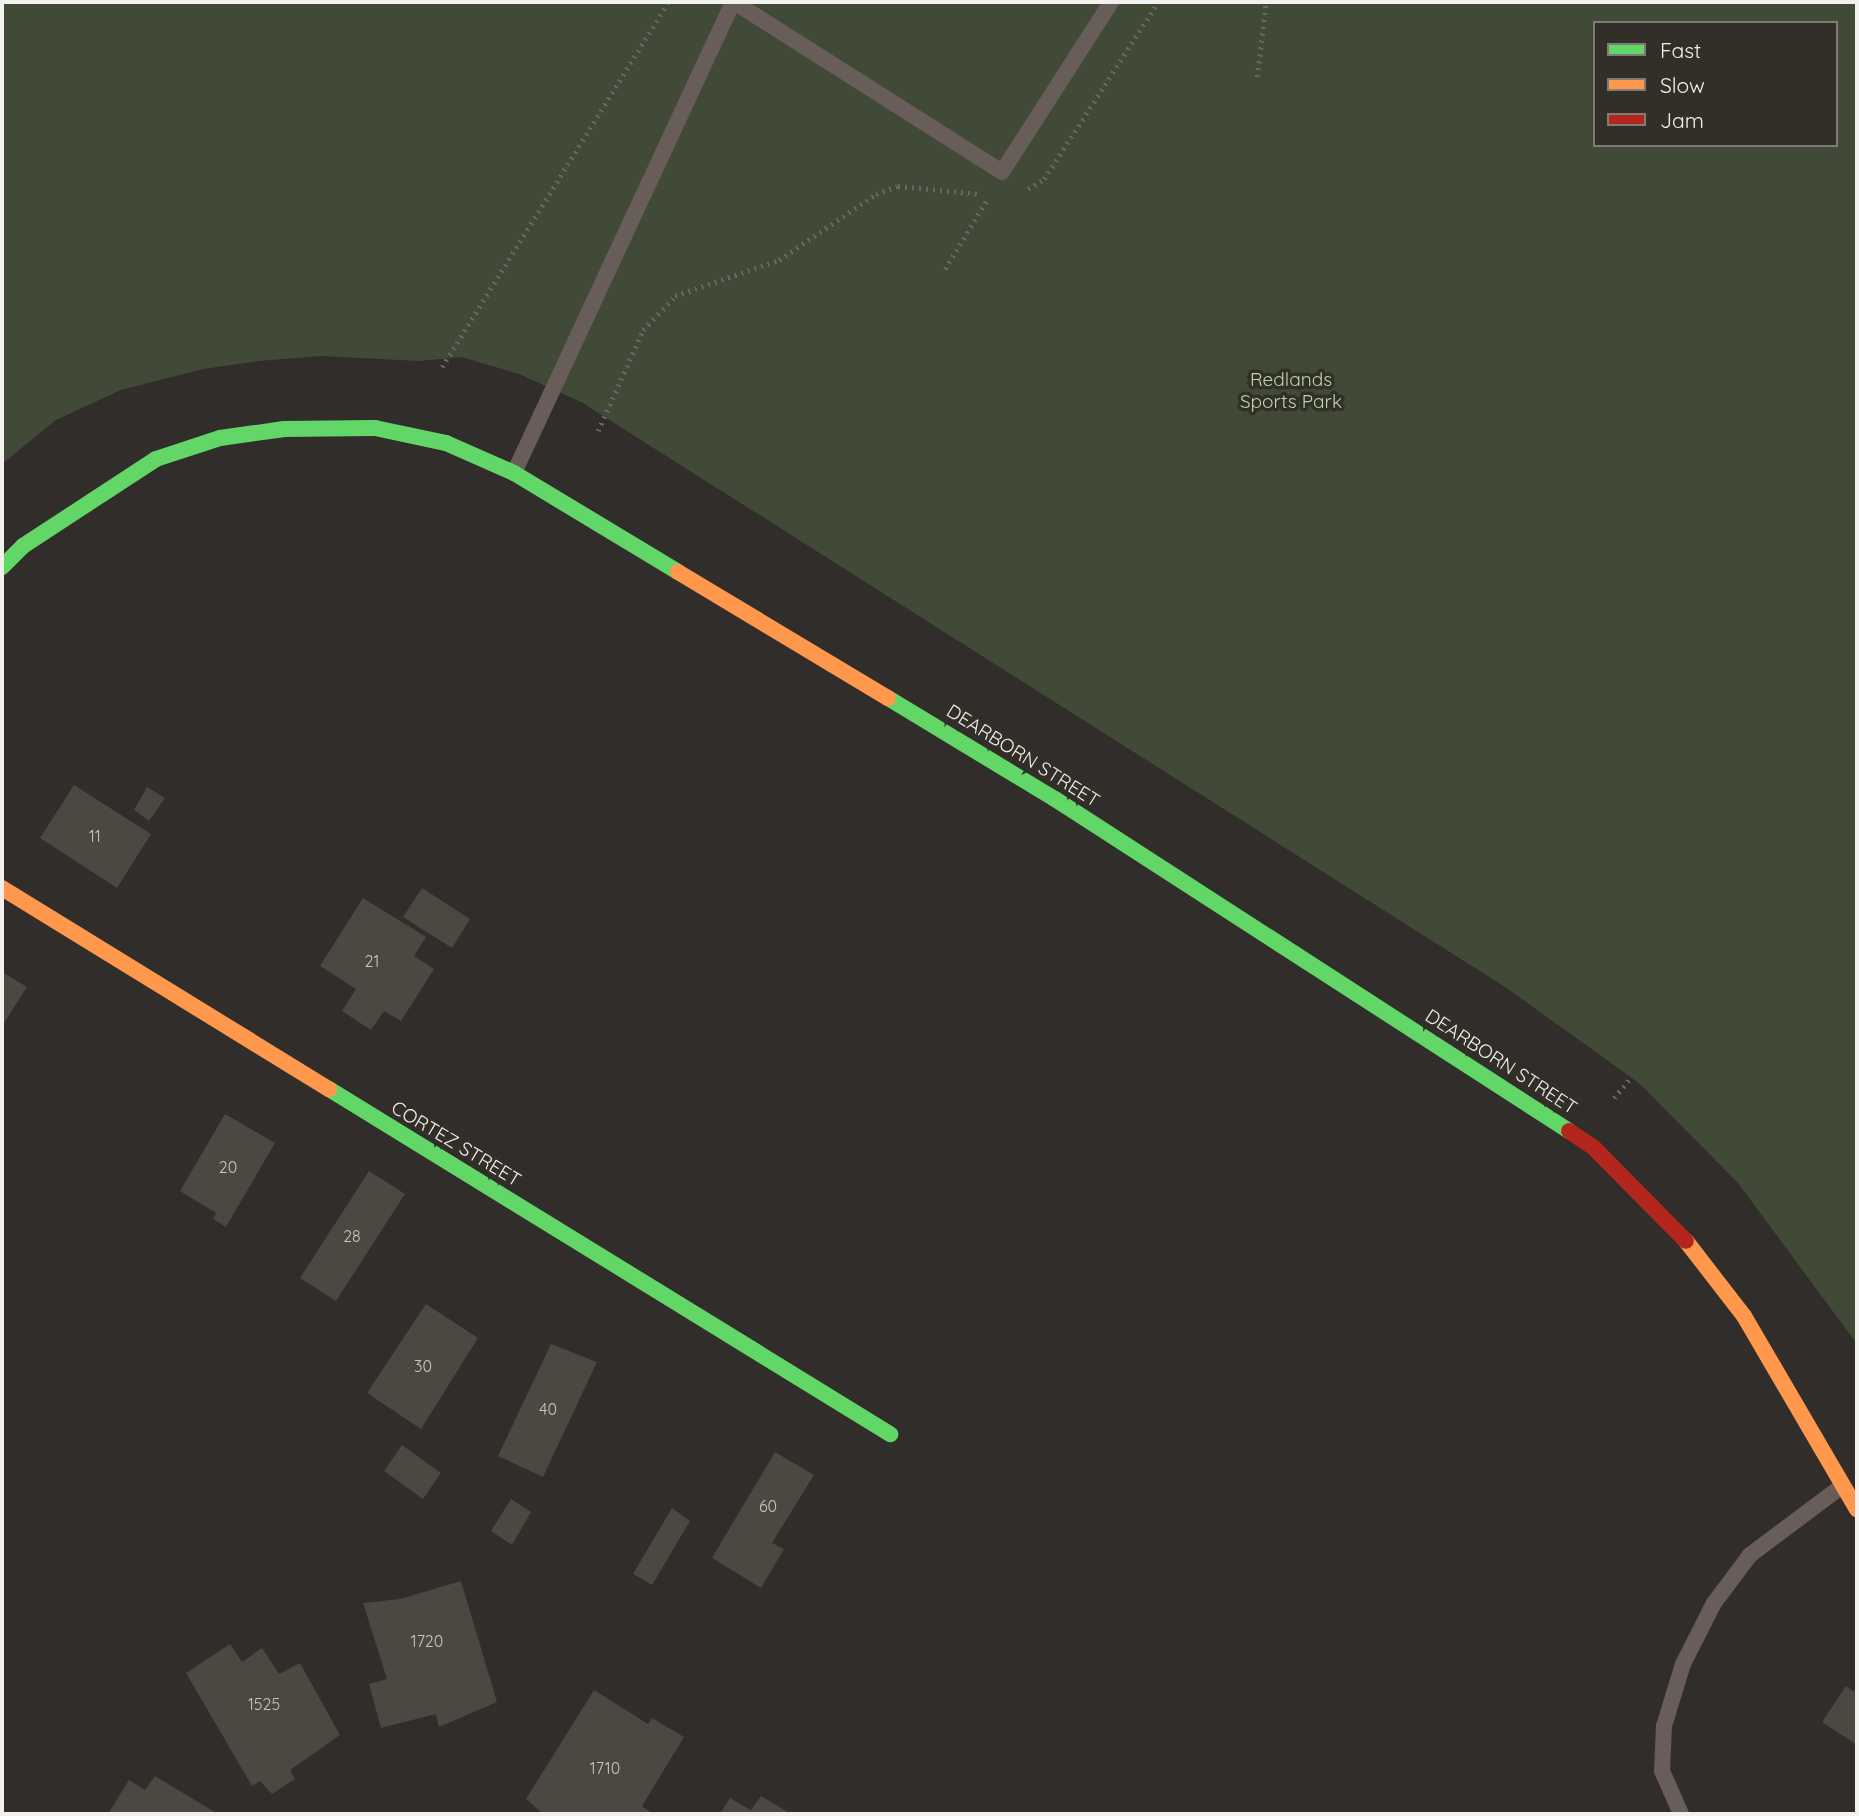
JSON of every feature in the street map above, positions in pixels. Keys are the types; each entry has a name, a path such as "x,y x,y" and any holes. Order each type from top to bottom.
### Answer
{"street":[{"name":"DEARBORN STREET","path":"2,567 34,538 156,459 220,438 284,429 375,428 446,443 514,473 1055,799 1593,1147 1675,1228 1744,1316 1857,1509"},
{"name":"CORTEZ STREET","path":"2,888 890,1434"}],"lane":[{"path":"514,473 733,2 1003,172 1111,2"},
{"path":"1681,1814 1662,1771 1664,1727 1683,1664 1714,1603 1750,1555 1842,1487"}],"path":[{"path":"442,367 668,2"},
{"path":"1023,190 1044,179 1158,2"},
{"path":"1257,77 1266,2"},
{"path":"598,430 643,330 675,296 779,260 876,194 898,186 1001,194"},
{"path":"946,269 990,195"},
{"path":"1614,1098 1630,1078"}],"green space":[{"name":"Redlands Sports Park","path":"2,2 1857,2 1857,1344 1738,1183 1639,1083 1505,987 581,402 519,374 461,357 419,361 321,356 203,369 121,390 56,420 2,464"}],"building":[{"path":"74,785 151,834 117,888 40,838"},
{"path":"147,787 165,798 149,821 134,810"},
{"path":"422,888 470,919 452,948 403,917"},
{"path":"363,898 426,937 414,956 434,969 401,1021 384,1011 371,1030 342,1011 356,989 320,966"},
{"path":"2,972 27,987 2,1026"},
{"path":"225,1114 275,1143 226,1227 213,1219 216,1213 180,1191"},
{"path":"369,1171 405,1194 336,1301 300,1278"},
{"path":"426,1304 478,1338 421,1429 367,1393"},
{"path":"551,1344 597,1362 543,1477 498,1456"},
{"path":"402,1445 441,1473 423,1499 384,1471"},
{"path":"775,1452 814,1475 772,1543 784,1549 761,1588 712,1558"},
{"path":"511,1499 531,1512 512,1545 491,1531"},
{"path":"672,1508 690,1521 652,1585 633,1574"},
{"path":"461,1581 497,1702 439,1727 436,1714 381,1728 369,1684 387,1679 363,1603 400,1599"},
{"path":"230,1644 242,1662 262,1648 279,1674 300,1663 340,1735 290,1770 295,1779 272,1794 260,1781 252,1786 186,1673"},
{"path":"1846,1686 1857,1693 1857,1745 1822,1722"},
{"path":"594,1690 648,1724 652,1718 684,1737 642,1806 653,1814 543,1814 526,1799"},
{"path":"155,1776 218,1814 108,1814 129,1780 145,1790"},
{"path":"761,1796 791,1814 720,1814 730,1798 751,1810"}],"traffic: fast":[{"path":"2,567 23,546 156,459 220,438 284,429 375,428 446,443 514,473 678,572"},
{"path":"888,698 1055,799 1569,1131"},
{"path":"329,1089 890,1434"}],"traffic: slow":[{"path":"678,572 888,698"},
{"path":"2,888 329,1089"},
{"path":"1686,1241 1744,1316 1857,1509"}],"traffic: jam":[{"path":"1569,1131 1593,1147 1686,1241"}]}
